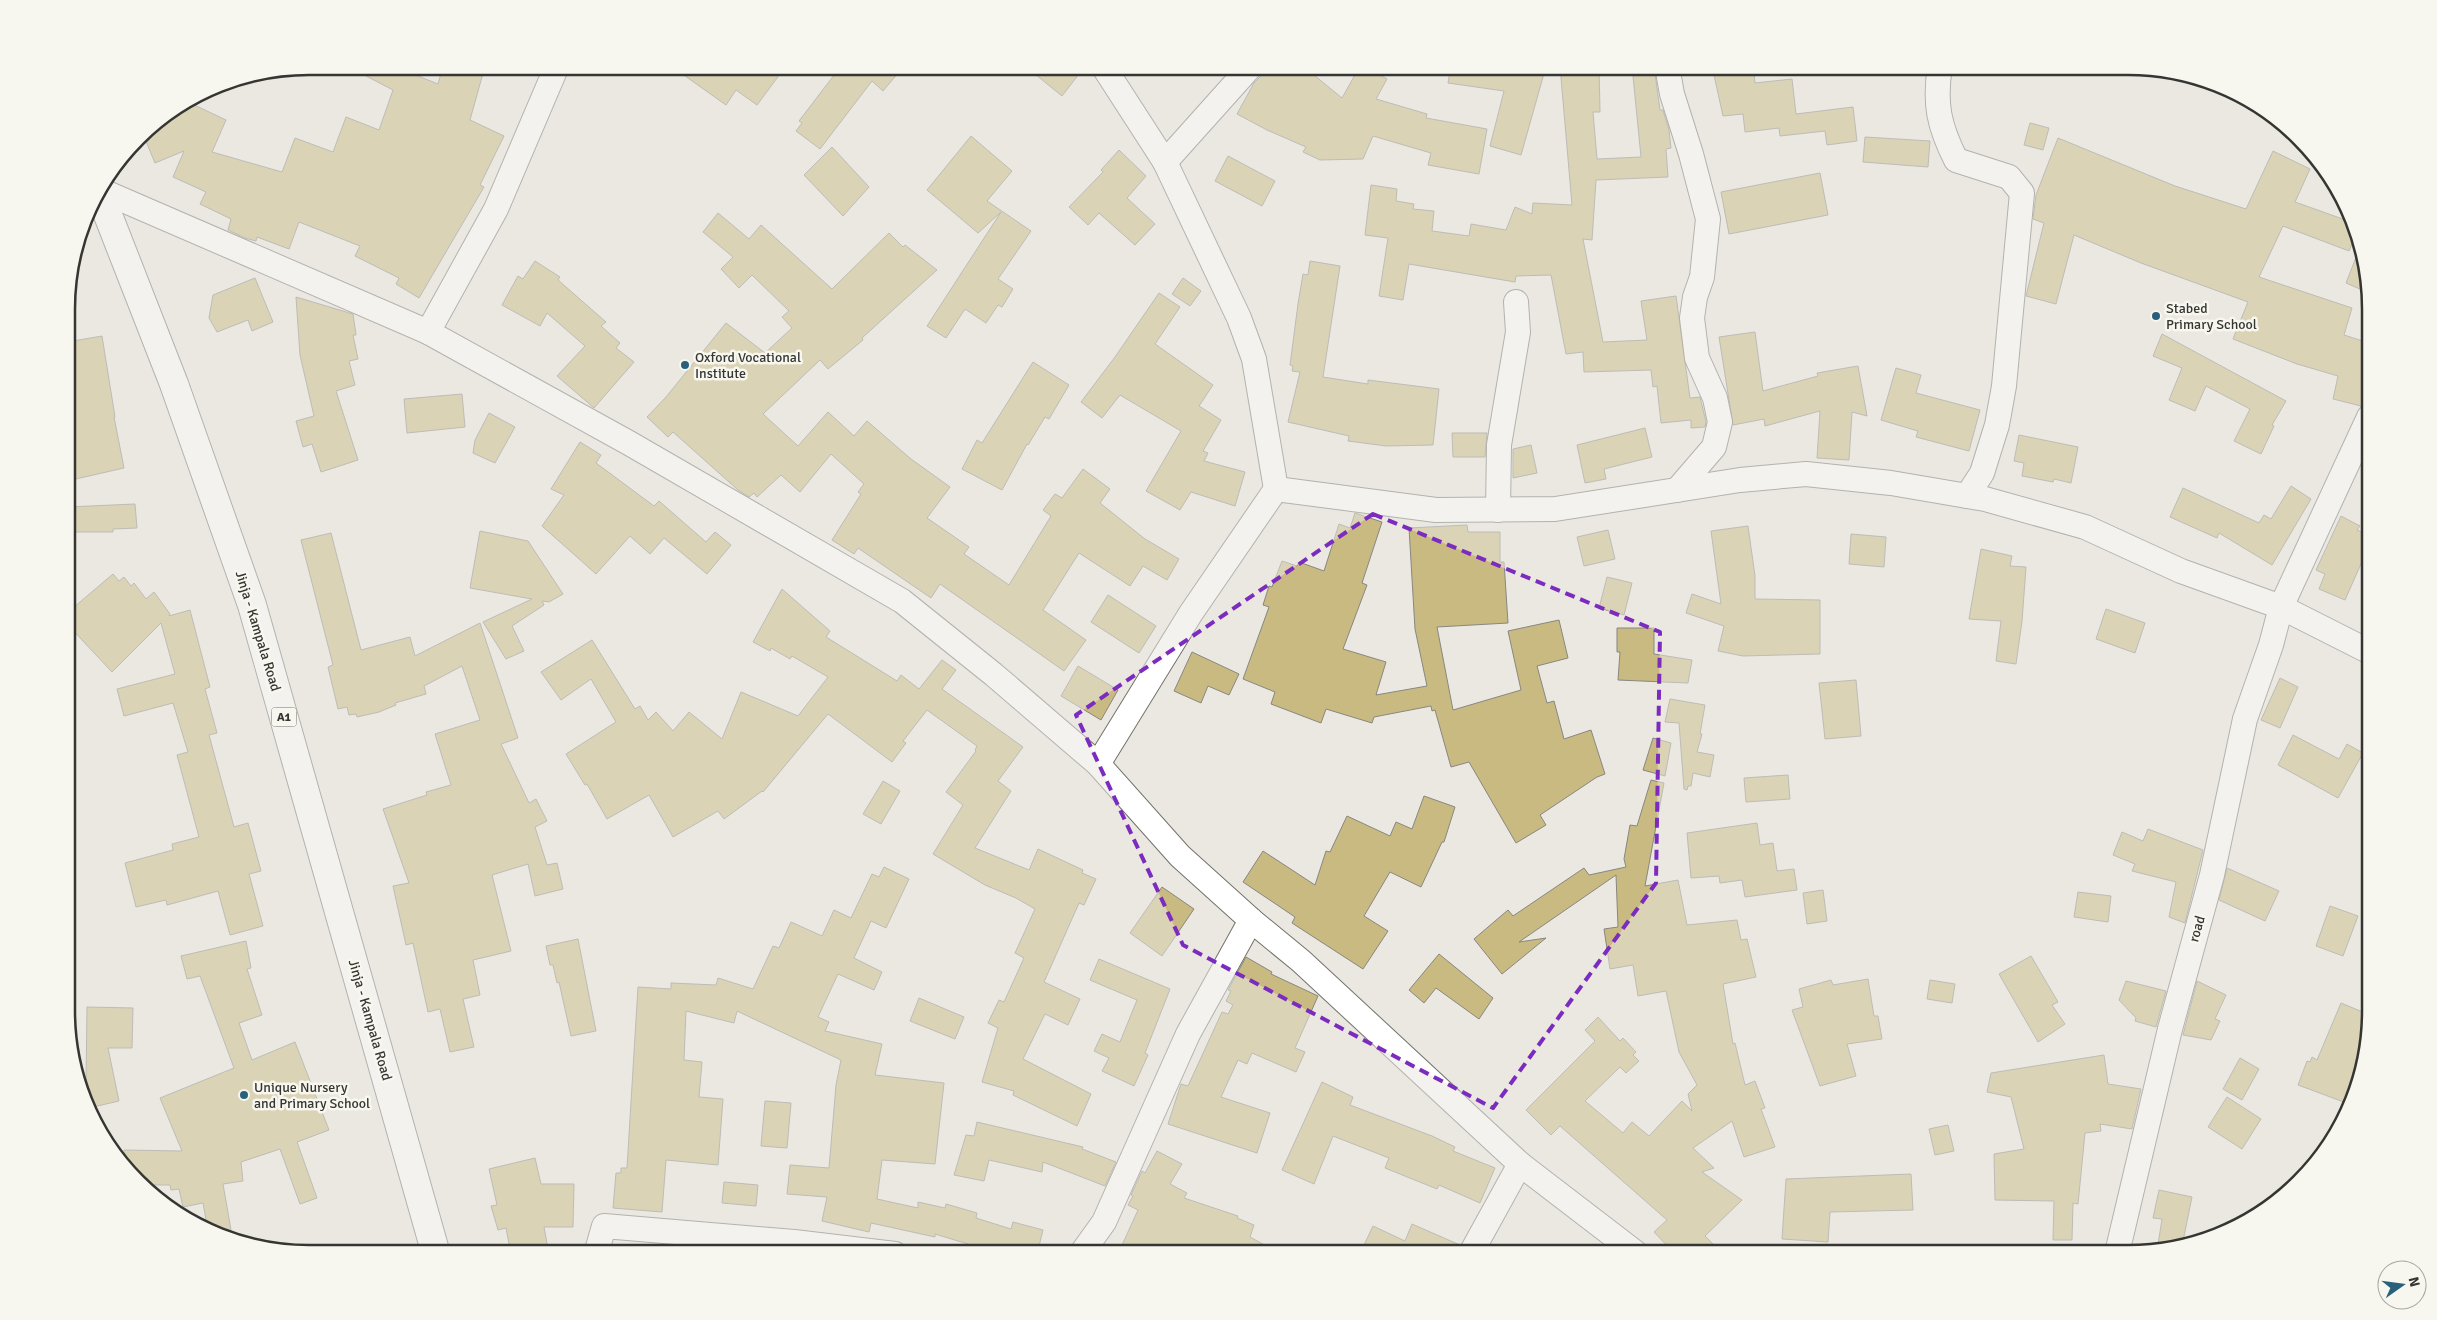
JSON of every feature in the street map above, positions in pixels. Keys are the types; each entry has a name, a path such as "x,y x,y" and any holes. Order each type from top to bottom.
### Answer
{"highway":[{"name":"Jinja - Kampala Road","path":"102,199 174,384 252,605 433,1245"}],"street":[{"path":"428,332 496,209 553,75"},
{"path":"1098,764 1191,613 1276,489 1254,359 1239,318 1165,162 1109,75"},
{"path":"1165,162 1242,75"},
{"path":"1669,75 1672,94 1691,154 1708,219 1702,277 1695,297 1692,318 1697,358 1715,398 1720,422 1714,447 1677,490"},
{"path":"1938,75 1936,90 1942,132 1956,160 2008,177 2022,193 2004,386 1997,424 1982,473 1967,496"},
{"path":"105,194 428,332 630,443 902,601 993,674 1098,764 1180,856 1251,920 1301,961 1520,1164 1626,1245"},
{"path":"1498,510 1499,445 1518,332 1516,302"},
{"name":"road","path":"2119,1245 2170,1029 2212,875 2245,720 2271,645 2281,607 2362,432"},
{"path":"1276,489 1436,510 1498,510 1555,509 1740,480 1806,474 1891,483 1967,496 2085,527 2181,571 2281,607 2362,648"},
{"path":"1087,1245 1104,1222 1188,1034 1251,920"},
{"path":"1475,1245 1520,1164"},
{"path":"599,1245 604,1226 819,1245"}],"highlighted area":[{"path":"1373,514 1660,632 1656,883 1493,1108 1183,945 1076,715"}],"building":[{"path":"364,75 416,75 438,84 440,75 482,75 470,120 504,136 480,185 484,187 419,298 396,284 399,278 355,256 360,246 299,222 289,249 257,237 256,241 245,238 228,230 231,219 200,204 206,192 173,177 184,151 155,163 146,142 167,123 194,105 226,120 212,152 282,172 295,138 333,152 346,117 379,130 393,90"},
{"path":"684,75 779,75 757,105 736,90 726,105"},
{"path":"834,75 896,75 883,91 872,81 820,149 796,131 802,123 799,121"},
{"path":"1036,75 1078,75 1062,96"},
{"path":"1262,75 1314,75 1342,98 1355,75 1380,75 1387,79 1376,99 1427,114 1426,118 1487,129 1479,174 1428,165 1431,153 1373,136 1363,159 1320,160 1303,152 1306,147 1237,114 1254,83"},
{"path":"1449,75 1544,75 1521,155 1490,146 1504,91 1448,83"},
{"path":"1561,75 1599,75 1600,112 1593,112 1597,159 1641,157 1633,75 1655,75 1660,110 1663,110 1669,130 1671,148 1666,149 1668,177 1596,180 1592,240 1583,239 1603,342 1647,340 1641,301 1676,296 1690,398 1700,397 1706,422 1705,427 1691,428 1691,420 1661,423 1657,386 1653,387 1651,370 1584,372 1583,352 1566,354 1551,275 1516,276 1515,282 1409,264 1403,300 1379,296 1388,238 1365,235 1371,185 1397,189 1396,201 1414,204 1413,209 1434,211 1432,231 1469,236 1471,224 1506,230 1515,207 1532,214 1533,203 1572,205"},
{"path":"1714,75 1754,75 1755,83 1792,79 1796,114 1853,107 1857,141 1827,145 1825,131 1780,136 1779,128 1745,132 1743,114 1723,116"},
{"path":"2030,123 2049,128 2043,150 2024,145"},
{"path":"971,136 1012,171 987,201 1031,231 998,279 1013,289 1002,307 998,305 986,323 965,309 946,338 927,326 1001,212 978,233 927,190"},
{"path":"1865,137 1930,141 1928,167 1863,162"},
{"path":"2058,138 2175,186 2246,209 2273,151 2310,169 2295,202 2344,220 2353,243 2349,251 2283,226 2259,277 2352,308 2344,335 2362,341 2362,406 2333,399 2338,376 2297,364 2233,339 2248,302 2141,263 2074,235 2056,304 2026,296 2044,223 2033,219 2036,195"},
{"path":"832,147 869,187 843,216 804,175"},
{"path":"1119,150 1146,176 1127,198 1155,224 1135,245 1099,213 1088,225 1069,207 1103,172 1101,170"},
{"path":"1228,156 1275,181 1262,206 1215,181"},
{"path":"1820,173 1828,215 1729,234 1721,192"},
{"path":"718,213 749,239 761,225 832,289 889,233 903,247 905,245 937,270 862,338 863,340 828,369 820,360 763,414 798,446 828,412 854,436 867,421 911,459 950,487 927,518 969,547 964,554 1009,585 1051,516 1043,510 1055,494 1062,498 1083,469 1110,489 1100,503 1145,539 1179,559 1167,580 1143,566 1130,586 1079,553 1043,610 1086,640 1064,671 940,584 931,598 858,548 854,554 832,540 861,494 858,492 864,484 831,454 800,492 781,475 757,497 754,493 749,497 738,490 673,432 668,437 647,417 666,397 726,323 765,353 792,328 782,317 789,311 752,275 739,288 721,269 733,257 703,232"},
{"path":"2356,257 2361,289 2346,283"},
{"path":"535,261 560,277 558,280 606,322 601,326 620,343 616,348 634,362 594,408 557,376 585,346 547,313 540,326 502,305 518,276 523,279"},
{"path":"1310,261 1340,266 1323,377 1368,384 1368,380 1439,389 1433,445 1386,446 1348,441 1349,436 1288,422 1300,372 1292,371 1293,366 1290,365 1298,304 1303,274 1308,275"},
{"path":"255,278 273,322 252,331 248,320 217,332 209,318 213,295"},
{"path":"1183,278 1201,291 1190,306 1172,294"},
{"path":"1159,293 1180,307 1155,344 1213,385 1199,406 1221,420 1203,451 1208,453 1204,461 1245,472 1235,506 1191,492 1180,510 1146,491 1181,431 1120,395 1102,418 1081,402"},
{"path":"296,297 353,314 356,335 353,335 358,359 349,361 355,385 336,391 358,460 321,472 312,444 303,447 296,421 314,416 300,355"},
{"path":"1755,332 1763,391 1818,376 1817,373 1858,366 1867,416 1852,412 1849,460 1817,458 1820,411 1765,426 1764,419 1733,425 1719,337"},
{"path":"2162,334 2286,401 2272,425 2274,426 2261,454 2234,441 2250,409 2206,386 2195,411 2169,400 2182,368 2153,356"},
{"path":"102,336 124,468 75,479 75,341"},
{"path":"1033,362 1069,385 1049,419 1045,417 1027,444 1002,490 962,469 977,440 982,443"},
{"path":"1896,368 1921,375 1916,393 1980,410 1969,451 1916,437 1918,431 1881,420"},
{"path":"462,394 465,427 407,433 404,399"},
{"path":"489,413 515,427 495,463 473,453 475,440"},
{"path":"1645,428 1652,457 1604,469 1606,479 1585,483 1577,445"},
{"path":"1452,433 1487,433 1485,457 1453,457"},
{"path":"2019,435 2078,447 2071,483 2054,479 2053,482 2022,476 2024,463 2014,461"},
{"path":"580,442 601,455 596,463 654,506 659,501 706,542 715,532 731,545 707,574 664,538 650,554 630,536 596,574 542,526 564,495 551,489"},
{"path":"1531,445 1537,473 1513,478 1513,449"},
{"path":"2291,486 2311,499 2272,565 2219,533 2217,538 2170,517 2183,488 2259,523 2264,515 2271,519"},
{"path":"135,504 137,528 113,529 113,532 75,532 75,507"},
{"path":"1355,513 1382,522 1362,583 1367,585 1343,649 1386,662 1376,695 1427,686 1415,629 1409,528 1467,525 1468,532 1500,532 1500,562 1504,562 1508,623 1437,627 1453,710 1521,690 1508,631 1559,620 1568,658 1537,666 1547,703 1554,701 1564,739 1591,730 1605,774 1597,777 1540,815 1546,825 1516,843 1469,762 1451,767 1435,710 1432,711 1431,706 1374,717 1372,723 1326,709 1321,723 1271,704 1275,692 1243,679 1269,607 1263,605 1269,586 1272,587 1282,561 1297,566 1299,562 1324,571 1339,524 1350,528"},
{"path":"2341,516 2360,526 2357,530 2362,532 2362,562 2345,600 2319,589 2325,574 2316,570"},
{"path":"1748,526 1755,576 1755,599 1820,600 1820,654 1743,656 1718,651 1724,626 1686,613 1692,594 1721,604 1711,531"},
{"path":"1608,530 1615,559 1584,566 1577,537"},
{"path":"480,531 528,541 563,594 549,602 542,601 544,605 512,626 524,651 506,659 483,622 532,599 470,588"},
{"path":"331,533 361,650 410,637 415,656 480,623 518,738 501,744 529,803 536,799 547,821 535,827 547,865 557,863 563,889 535,896 528,864 492,875 511,951 473,960 480,995 463,999 474,1047 450,1052 440,1009 428,1012 413,943 406,945 393,886 409,883 383,809 427,795 426,792 451,785 435,734 480,720 462,666 424,686 426,694 395,703 396,705 379,712 357,717 356,714 349,715 347,707 338,709 328,667 333,665 301,540"},
{"path":"1851,534 1886,537 1884,567 1849,564"},
{"path":"1981,549 2012,556 2010,566 2026,567 2022,621 2016,664 1996,661 2001,621 1969,619"},
{"path":"113,574 119,581 124,577 131,586 134,583 146,599 154,592 170,614 169,616 190,610 210,687 205,689 217,733 209,735 234,827 248,823 261,871 249,874 263,926 230,935 218,891 167,905 166,900 136,907 125,863 173,850 172,844 199,837 177,755 188,752 173,703 124,716 117,689 175,674 161,623 112,672 75,633 75,606"},
{"path":"1607,577 1632,583 1624,615 1599,608"},
{"path":"782,589 830,631 826,637 897,681 901,675 919,689 942,660 956,670 942,689 1023,747 998,781 1011,791 975,848 1029,870 1038,849 1083,870 1082,873 1096,879 1084,905 1079,903 1044,982 1080,999 1068,1025 1045,1014 1023,1059 1091,1094 1077,1126 1013,1095 1014,1091 982,1082 998,1028 988,1023 999,1000 1004,1002 1024,958 1015,953 1035,909 1016,898 985,885 933,854 963,805 946,792 976,751 977,746 927,710 903,741 906,743 892,762 828,714 763,792 724,819 718,811 673,837 649,795 607,819 587,784 585,785 566,754 616,722 591,679 561,700 541,672 592,640 635,709 640,706 648,720 656,712 673,731 689,712 722,739 741,692 798,716 828,677 792,656 790,659 771,648 770,651 753,642"},
{"path":"1108,595 1156,626 1139,653 1091,622"},
{"path":"2106,609 2145,623 2135,653 2096,639"},
{"path":"1617,628 1654,628 1654,654 1692,660 1688,683 1618,680 1620,652 1617,652"},
{"path":"1192,652 1239,674 1229,695 1208,686 1201,703 1174,691"},
{"path":"1078,666 1118,690 1101,720 1061,696"},
{"path":"2280,678 2298,687 2280,728 2261,720"},
{"path":"1856,680 1861,736 1825,739 1819,683"},
{"path":"1670,699 1705,705 1700,734 1702,734 1697,752 1714,755 1710,777 1693,773 1691,786 1688,786 1687,790 1684,789 1679,723 1665,722"},
{"path":"2293,735 2339,759 2347,744 2362,752 2338,798 2278,765"},
{"path":"1653,738 1671,743 1665,776 1643,770"},
{"path":"1788,775 1790,799 1746,802 1744,778"},
{"path":"1651,780 1664,783 1645,886 1678,880 1687,925 1737,920 1741,940 1747,939 1756,977 1723,984 1733,1044 1735,1043 1745,1085 1755,1081 1765,1108 1761,1109 1775,1147 1744,1157 1732,1121 1693,1148 1714,1168 1702,1172 1742,1200 1705,1236 1714,1245 1666,1245 1654,1232 1667,1220 1560,1126 1551,1135 1526,1110 1595,1041 1585,1030 1598,1017 1620,1041 1623,1038 1636,1052 1633,1055 1639,1061 1626,1073 1620,1067 1585,1101 1623,1133 1632,1122 1649,1136 1682,1101 1692,1111 1688,1094 1697,1085 1679,1052 1666,991 1638,996 1633,965 1610,969 1604,929 1618,927 1616,875 1519,942 1546,938 1502,974 1474,939 1508,910 1513,916 1584,868 1589,875 1626,867 1624,859 1630,825 1637,826"},
{"path":"883,781 900,791 881,824 863,814"},
{"path":"1424,796 1455,807 1444,842 1442,842 1421,887 1390,872 1364,916 1388,931 1363,969 1292,923 1295,917 1243,882 1263,851 1315,885 1326,851 1330,852 1347,816 1390,836 1396,822 1412,829"},
{"path":"1757,823 1760,845 1773,843 1777,871 1794,869 1797,890 1745,897 1742,880 1720,883 1719,876 1691,878 1687,833"},
{"path":"2148,829 2203,850 2185,923 2169,917 2176,882 2132,871 2135,864 2113,855 2122,832 2143,841"},
{"path":"884,867 909,879 886,928 871,921 854,958 882,972 874,990 838,974 818,1017 829,1022 825,1031 882,1044 875,1075 944,1083 935,1164 882,1160 877,1199 918,1208 918,1202 945,1208 946,1204 977,1213 976,1218 1011,1229 1013,1222 1043,1230 1039,1245 971,1245 935,1234 935,1237 871,1223 869,1232 822,1221 827,1197 787,1194 790,1165 829,1168 836,1085 841,1060 737,1011 734,1023 686,1011 684,1060 702,1062 699,1097 723,1099 718,1165 666,1160 662,1212 613,1208 616,1173 621,1173 621,1168 627,1168 638,987 671,989 671,983 716,985 718,978 753,989 773,946 779,948 791,922 822,936 834,910 851,918 872,874 879,877"},
{"path":"2227,868 2279,891 2265,921 2219,900"},
{"path":"1162,887 1194,909 1162,956 1130,933"},
{"path":"1823,890 1827,921 1807,924 1803,893"},
{"path":"2078,892 2111,896 2108,922 2074,917"},
{"path":"2330,906 2358,916 2343,956 2316,946"},
{"path":"578,939 596,1031 571,1036 559,982 557,983 553,965 550,965 546,946"},
{"path":"246,941 251,968 247,969 262,1015 239,1023 252,1060 295,1042 329,1130 297,1142 317,1198 300,1204 280,1149 241,1162 243,1181 223,1184 231,1230 228,1231 206,1221 203,1203 183,1207 179,1189 171,1190 170,1185 153,1185 124,1154 124,1150 182,1151 160,1098 234,1068 200,976 187,979 181,956"},
{"path":"1439,954 1493,998 1479,1019 1436,988 1424,1003 1409,990"},
{"path":"2031,956 2058,1002 2052,1005 2065,1024 2038,1042 1999,974"},
{"path":"1246,957 1272,972 1271,974 1318,996 1295,1048 1305,1052 1296,1072 1252,1053 1247,1064 1238,1060 1221,1097 1270,1113 1257,1153 1168,1124 1181,1084 1188,1086 1222,1012 1228,1014 1233,1005 1226,1001 1231,991 1228,990"},
{"path":"1099,959 1170,989 1145,1053 1148,1055 1134,1086 1102,1071 1109,1058 1094,1051 1102,1034 1120,1042 1137,1000 1090,980"},
{"path":"1868,979 1874,1016 1878,1016 1882,1039 1847,1044 1856,1076 1820,1086 1792,1010 1803,1007 1799,989 1831,980 1833,985"},
{"path":"1930,980 1955,984 1952,1003 1927,999"},
{"path":"2126,981 2166,991 2156,1027 2135,1021 2136,1018 2119,1000"},
{"path":"2197,981 2226,995 2215,1019 2220,1021 2211,1040 2183,1035"},
{"path":"919,998 964,1017 955,1039 910,1021"},
{"path":"2341,1003 2362,1012 2358,1057 2344,1102 2298,1085 2307,1061 2310,1062 2312,1057 2317,1060"},
{"path":"87,1007 133,1008 132,1048 108,1048 119,1101 96,1106 86,1083"},
{"path":"2104,1055 2108,1084 2141,1089 2132,1129 2100,1124 2101,1131 2085,1133 2078,1204 2073,1203 2072,1240 2053,1240 2054,1201 1995,1200 1994,1154 2024,1149 2011,1097 1987,1092 1991,1073"},
{"path":"2240,1058 2259,1069 2242,1100 2223,1089"},
{"path":"1322,1082 1353,1097 1350,1105 1432,1136 1455,1147 1453,1151 1495,1168 1480,1203 1439,1185 1437,1189 1385,1168 1389,1158 1333,1136 1314,1184 1282,1170"},
{"path":"2227,1097 2261,1119 2242,1149 2208,1127"},
{"path":"765,1101 791,1103 787,1148 761,1146"},
{"path":"977,1122 1083,1147 1082,1149 1116,1162 1105,1186 1043,1162 1042,1172 989,1160 984,1181 954,1175 966,1135 974,1136"},
{"path":"1948,1125 1954,1151 1935,1155 1929,1129"},
{"path":"1157,1151 1182,1164 1170,1184 1187,1193 1184,1198 1238,1216 1237,1218 1254,1225 1250,1237 1264,1245 1122,1245 1138,1210 1128,1205 1133,1196 1131,1195 1142,1171 1145,1173"},
{"path":"535,1158 541,1184 574,1184 573,1227 544,1227 547,1245 509,1245 506,1228 498,1230 491,1206 497,1205 489,1169"},
{"path":"1911,1174 1913,1210 1830,1212 1828,1242 1782,1239 1786,1179"},
{"path":"724,1182 758,1185 756,1206 722,1203"},
{"path":"2159,1190 2192,1197 2184,1238 2158,1243 2162,1219 2153,1218"},
{"path":"1412,1224 1460,1245 1364,1245 1373,1226 1405,1241"}],"place":[{"name":"Stabed Primary School","path":"2156,316"},
{"name":"Oxford Vocational Institute","path":"685,365"},
{"name":"Unique Nursery and Primary School","path":"244,1095"}]}
